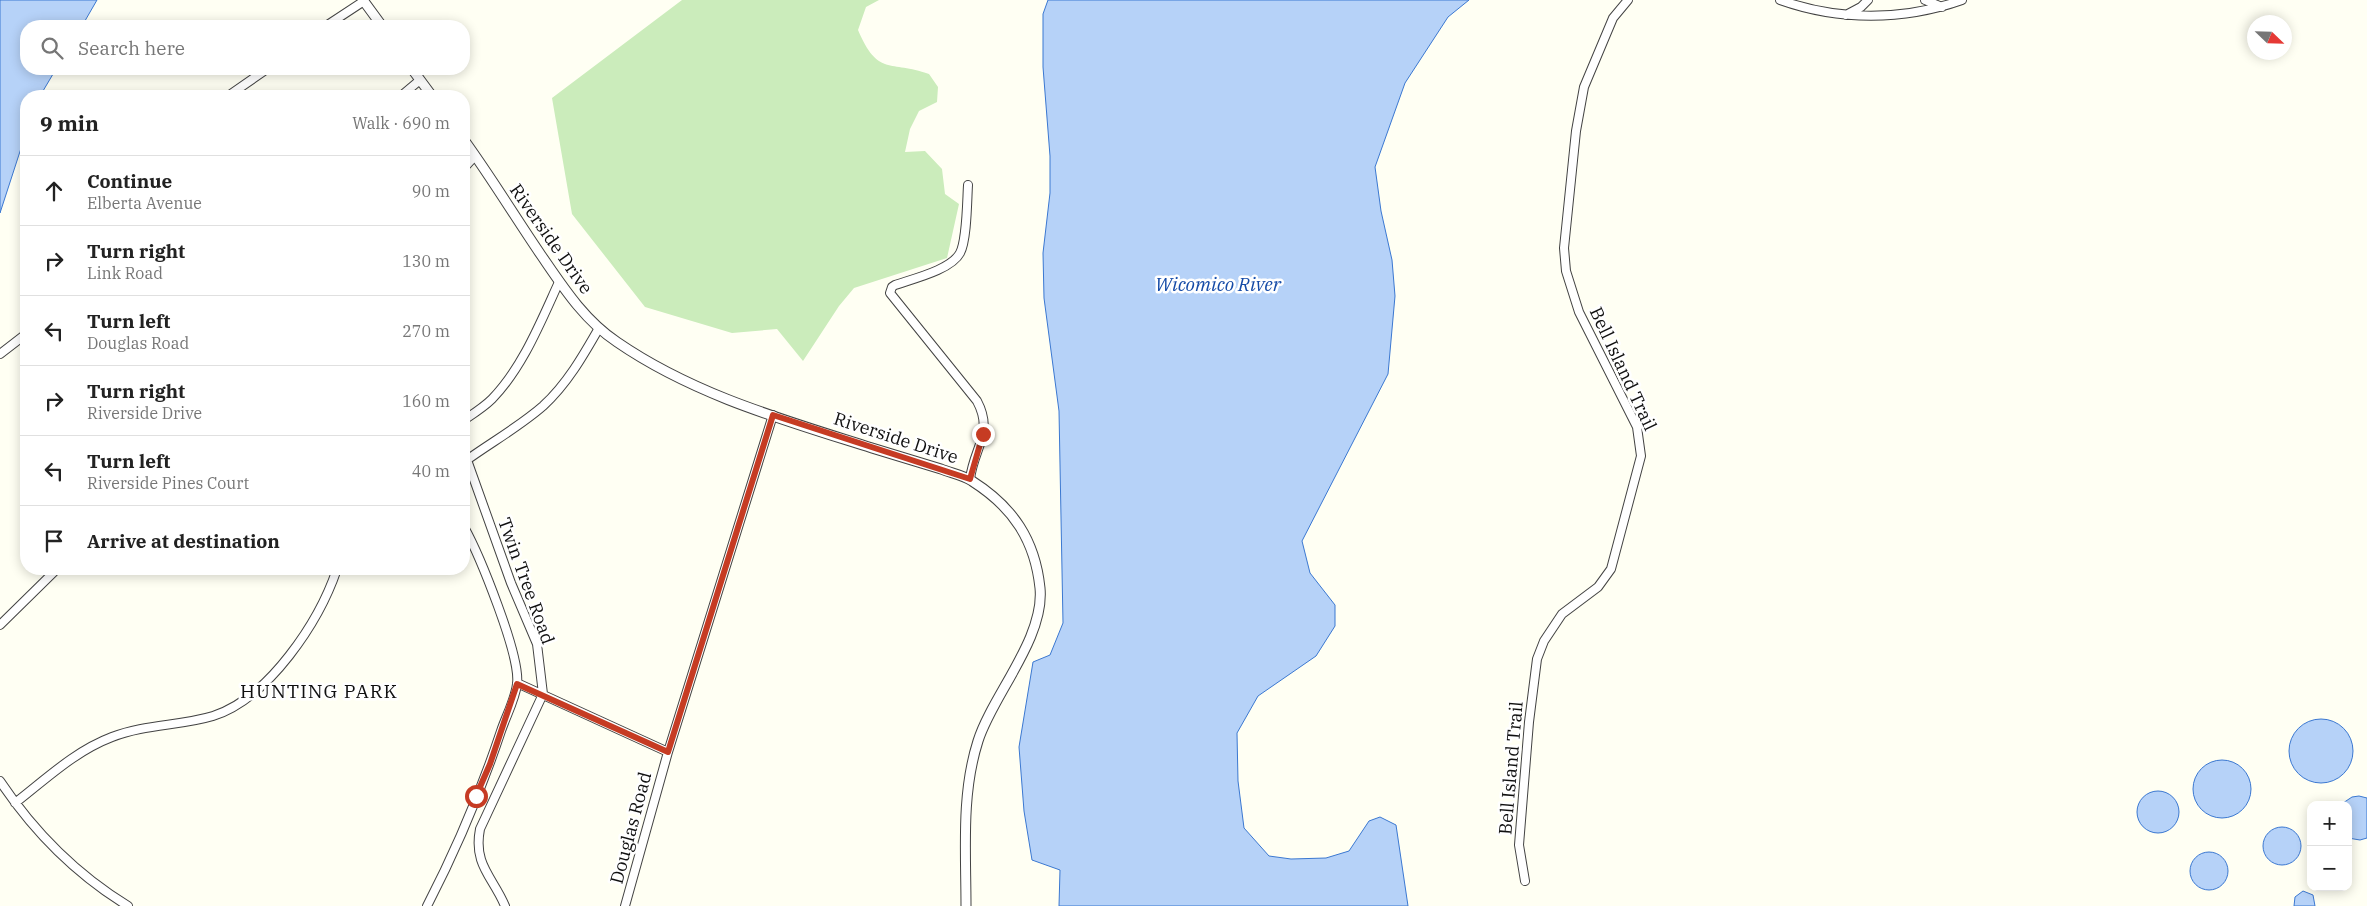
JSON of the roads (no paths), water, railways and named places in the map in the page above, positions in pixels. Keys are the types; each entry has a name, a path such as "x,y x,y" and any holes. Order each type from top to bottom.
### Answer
{"street":[{"name":"Bell Island Trail","path":"1525,881 1520,845 1529,722 1537,660 1544,641 1562,614 1598,587 1611,569 1641,456 1637,427 1579,312 1566,271 1564,248 1576,131 1584,87 1613,18 1628,0"},
{"path":"1780,0 1844,16 1883,16 1942,7 1962,0"},
{"path":"1844,16 1861,7 1868,0"},
{"path":"1926,0 1942,7"},
{"path":"335,20 364,1 378,20"},
{"path":"237,90 258,75"},
{"path":"416,75 428,90"},
{"path":"408,90 420,80"},
{"name":"Riverside Drive","path":"470,150 559,282 583,313 599,328 658,368 732,401 970,479 1008,510 1024,531 1034,551 1041,592 1036,622 1020,660 979,737 970,768 966,808 966,906"},
{"path":"470,161 474,156"},
{"path":"968,185 966,223 960,253 947,266 895,285 890,289 892,295 977,401 983,413 985,426 970,479"},
{"path":"470,416 491,400 503,386 535,333 559,282"},
{"path":"470,458 527,419 544,404 572,371 599,328"},
{"path":"0,354 20,339"},
{"name":"Douglas Road","path":"625,906 668,752 773,415"},
{"name":"Twin Tree Road","path":"470,474 511,583 537,644 543,694"},
{"path":"427,906 448,867 490,764 517,684 513,653 470,538"},
{"path":"0,625 51,575"},
{"path":"15,803 88,747 141,728 189,722 213,716 229,710 245,700 266,680 306,635 329,592 335,575"},
{"path":"517,684 543,694 668,752"},
{"path":"505,906 482,865 479,834 543,694"},
{"path":"0,781 15,803 60,854 108,894 128,906"}],"water":[{"path":"0,0 97,0 85,20 20,20 20,75 52,75 44,90 20,90 20,151 0,213"},
{"name":"Wicomico River","path":"1048,0 1469,0 1448,17 1405,83 1375,167 1381,211 1392,260 1395,296 1388,374 1302,541 1310,573 1335,605 1335,626 1316,656 1258,696 1237,733 1238,781 1244,828 1269,856 1291,859 1326,858 1349,851 1369,821 1380,817 1396,825 1408,906 1059,906 1060,870 1032,860 1024,811 1019,747 1033,662 1050,655 1063,623 1059,411 1044,298 1043,253 1050,193 1050,156 1043,67 1043,14"},
{"path":"2321,719 2333,721 2344,728 2351,739 2353,751 2351,763 2344,774 2333,781 2321,783 2309,781 2298,774 2291,763 2289,751 2291,739 2298,728 2309,721"},
{"path":"2216,760 2228,760 2243,768 2251,783 2251,795 2243,810 2228,818 2216,818 2201,810 2193,795 2193,783 2201,768"},
{"path":"2158,791 2173,797 2179,812 2173,827 2158,833 2143,827 2137,812 2143,797"},
{"path":"2352,797 2367,798 2367,838 2360,840 2352,839 2352,801 2346,801"},
{"path":"2282,827 2296,832 2301,846 2296,860 2282,865 2268,860 2263,846 2268,832"},
{"path":"2209,852 2223,857 2228,871 2223,885 2209,890 2195,885 2190,871 2195,857"},
{"path":"2303,891 2313,895 2315,906 2294,906 2295,897"}],"district":[{"name":"HUNTING PARK","path":"319,691"}]}
